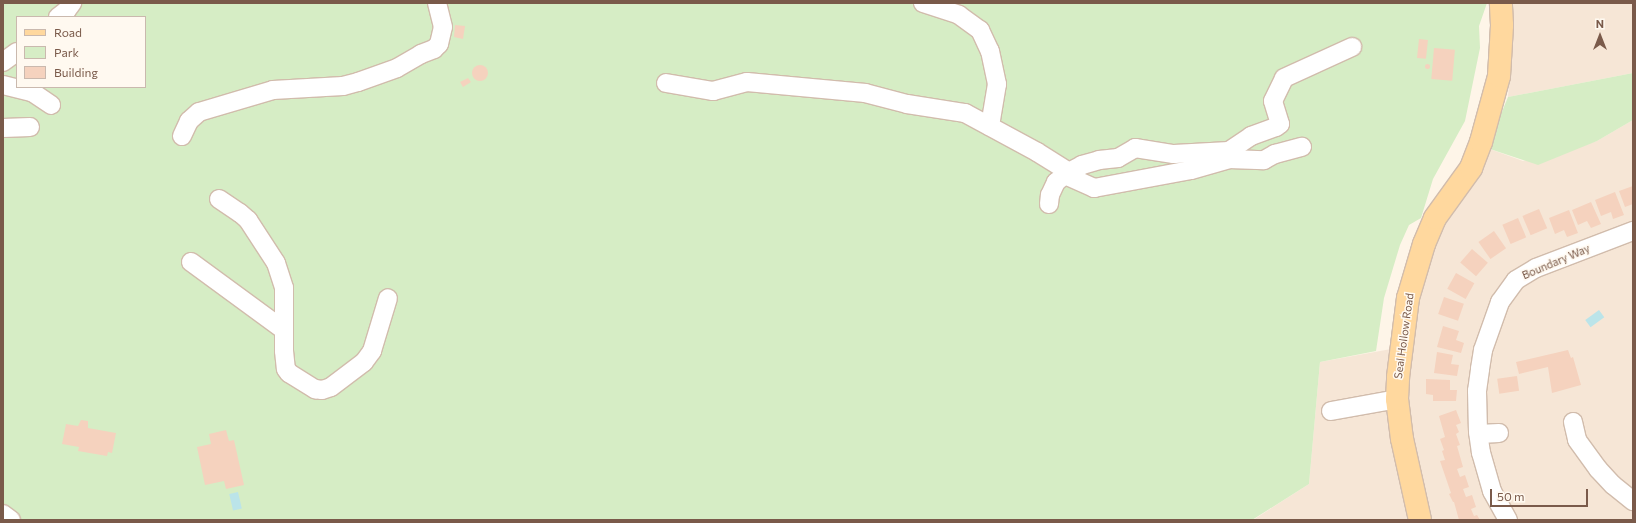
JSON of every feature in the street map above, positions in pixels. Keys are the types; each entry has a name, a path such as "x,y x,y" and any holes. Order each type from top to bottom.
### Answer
{"main road":[{"name":"Seal Hollow Road","path":"1420,520 1402,439 1397,400 1398,377 1408,298 1424,244 1435,218 1471,168 1481,142 1499,76 1502,25 1501,3"}],"street":[{"path":"59,16 72,3"},
{"path":"182,136 189,121 199,112 235,100 273,90 343,86 397,68 421,54 434,49 439,44 443,27 448,22 437,3"},
{"path":"923,3 959,14 980,30 990,51 997,84 990,126"},
{"path":"666,83 713,91 746,82 865,94 907,104 965,113 990,126 1067,174 1094,188 1191,170 1229,159 1264,160 1275,154 1296,148 1291,146 1280,124 1273,101 1284,78 1352,47"},
{"path":"3,62 16,53"},
{"path":"3,71 16,67"},
{"path":"3,85 32,92 52,106"},
{"path":"1049,204 1050,195 1056,182 1067,174 1093,162 1118,158 1135,148 1141,147 1174,154 1229,151 1251,136 1276,128 1280,124"},
{"path":"3,128 30,127"},
{"path":"219,200 240,213 248,220 276,263 284,288 284,351 286,368 289,373 315,390 322,390 331,387 364,362 372,351 388,298"},
{"name":"Boundary Way","path":"1508,520 1492,491 1481,453 1477,391 1483,350 1500,302 1516,280 1536,268 1575,252 1633,232"},
{"path":"191,262 284,330"},
{"path":"1331,411 1397,400"},
{"path":"1574,422 1577,440 1598,469 1613,485 1633,502"},
{"path":"1479,434 1500,433"},
{"path":"3,514 11,520"}],"shaded area":[{"path":"1511,3 1633,3 1633,73 1508,97 1513,27"},
{"path":"1633,120 1633,520 1253,520 1309,484 1320,362 1413,345 1415,301 1431,247 1487,148 1523,161 1597,141"}],"green space":[{"path":"3,3 1487,3 1479,26 1480,48 1465,121 1433,179 1421,218 1409,225 1400,245 1384,298 1376,351 1320,362 1309,484 1252,520 3,520"},
{"path":"1633,73 1633,120 1597,141 1538,165 1487,148 1508,97"}],"water":[{"path":"1599,310 1604,317 1591,327 1585,320"},
{"path":"238,492 242,509 233,511 229,494"}],"building":[{"path":"455,25 465,26 463,39 454,37"},
{"path":"1419,39 1428,40 1426,59 1417,58"},
{"path":"1434,48 1455,50 1452,81 1431,79"},
{"path":"1425,64 1429,64 1429,68 1425,68"},
{"path":"477,65 483,65 488,70 486,79 483,81 477,81 472,76 472,70"},
{"path":"468,78 471,82 463,87 460,82"},
{"path":"1633,186 1633,204 1625,207 1619,191"},
{"path":"1615,192 1624,215 1613,219 1611,212 1601,216 1595,200"},
{"path":"1591,202 1601,224 1591,228 1587,221 1578,225 1572,210"},
{"path":"1539,209 1547,228 1531,235 1522,216"},
{"path":"1569,210 1578,233 1567,237 1564,230 1555,234 1549,218"},
{"path":"1518,218 1526,237 1511,244 1502,225"},
{"path":"1494,231 1506,248 1490,259 1478,242"},
{"path":"1472,249 1488,263 1476,276 1460,263"},
{"path":"1456,273 1474,283 1466,299 1447,289"},
{"path":"1444,297 1464,304 1458,321 1438,314"},
{"path":"1443,326 1459,331 1456,340 1464,343 1461,353 1437,347"},
{"path":"1568,350 1571,358 1573,357 1581,385 1552,393 1548,367 1519,374 1516,362"},
{"path":"1437,352 1453,355 1451,364 1459,365 1457,376 1434,373"},
{"path":"1517,376 1519,391 1499,394 1497,379"},
{"path":"1426,379 1450,380 1450,390 1457,390 1456,401 1433,401 1433,395 1426,394"},
{"path":"1456,410 1461,423 1456,425 1459,432 1456,434 1460,445 1457,446 1463,467 1457,469 1460,477 1465,475 1469,487 1463,489 1466,497 1472,495 1476,507 1471,509 1474,516 1477,515 1480,520 1459,520 1454,502 1449,494 1451,493 1440,461 1445,460 1442,451 1444,450 1440,439 1445,437 1439,416"},
{"path":"81,420 88,421 88,428 116,433 112,453 108,452 107,456 78,451 79,447 62,444 66,424 78,426"},
{"path":"226,430 229,441 234,440 244,485 226,489 224,481 205,485 197,447 211,444 209,434"}]}
